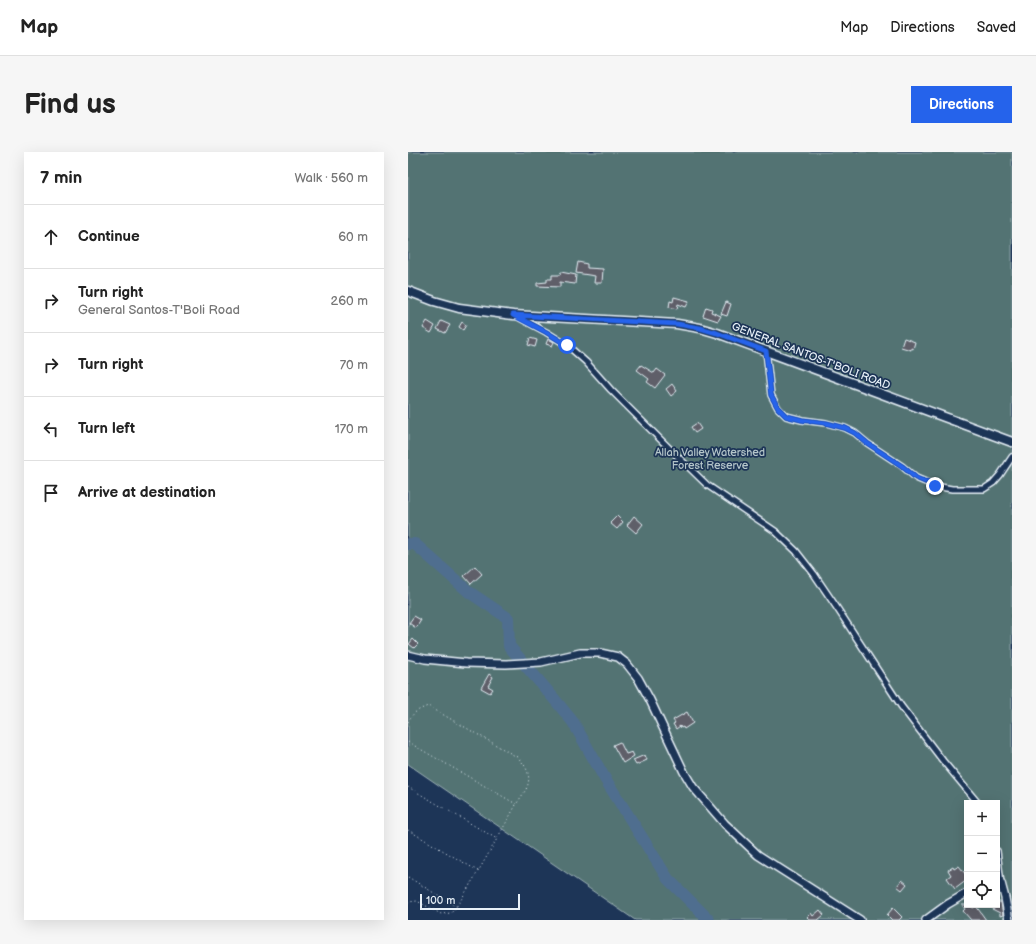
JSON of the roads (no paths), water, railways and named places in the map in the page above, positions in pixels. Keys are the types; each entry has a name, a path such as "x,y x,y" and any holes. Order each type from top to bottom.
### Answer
{"main road":[{"name":"GENERAL SANTOS-T'BOLI ROAD","path":"408,291 434,301 459,308 513,315 677,324 700,328 1012,442"}],"street":[{"path":"513,315 567,345 586,362 611,390 707,485 775,531 796,551 838,608 900,706 976,800"},
{"path":"766,351 771,395 778,408 786,416 845,428 855,433 867,443 902,466 916,478 935,486 952,489 984,489 1000,476 1012,457"},
{"path":"408,655 424,659 466,664 541,662 580,653 600,653 618,657 627,664 638,678 658,716 684,772 693,787 725,824 758,855 860,920"},
{"path":"1000,886 1005,898 1009,920"},
{"path":"926,920 964,895"}],"waterway":[{"path":"408,544 415,544 469,592 508,618 509,646 573,722 604,777 668,879 709,920"}],"park label":[{"name":"Allah Valley Watershed Forest Reserve","path":"710,458"}]}
